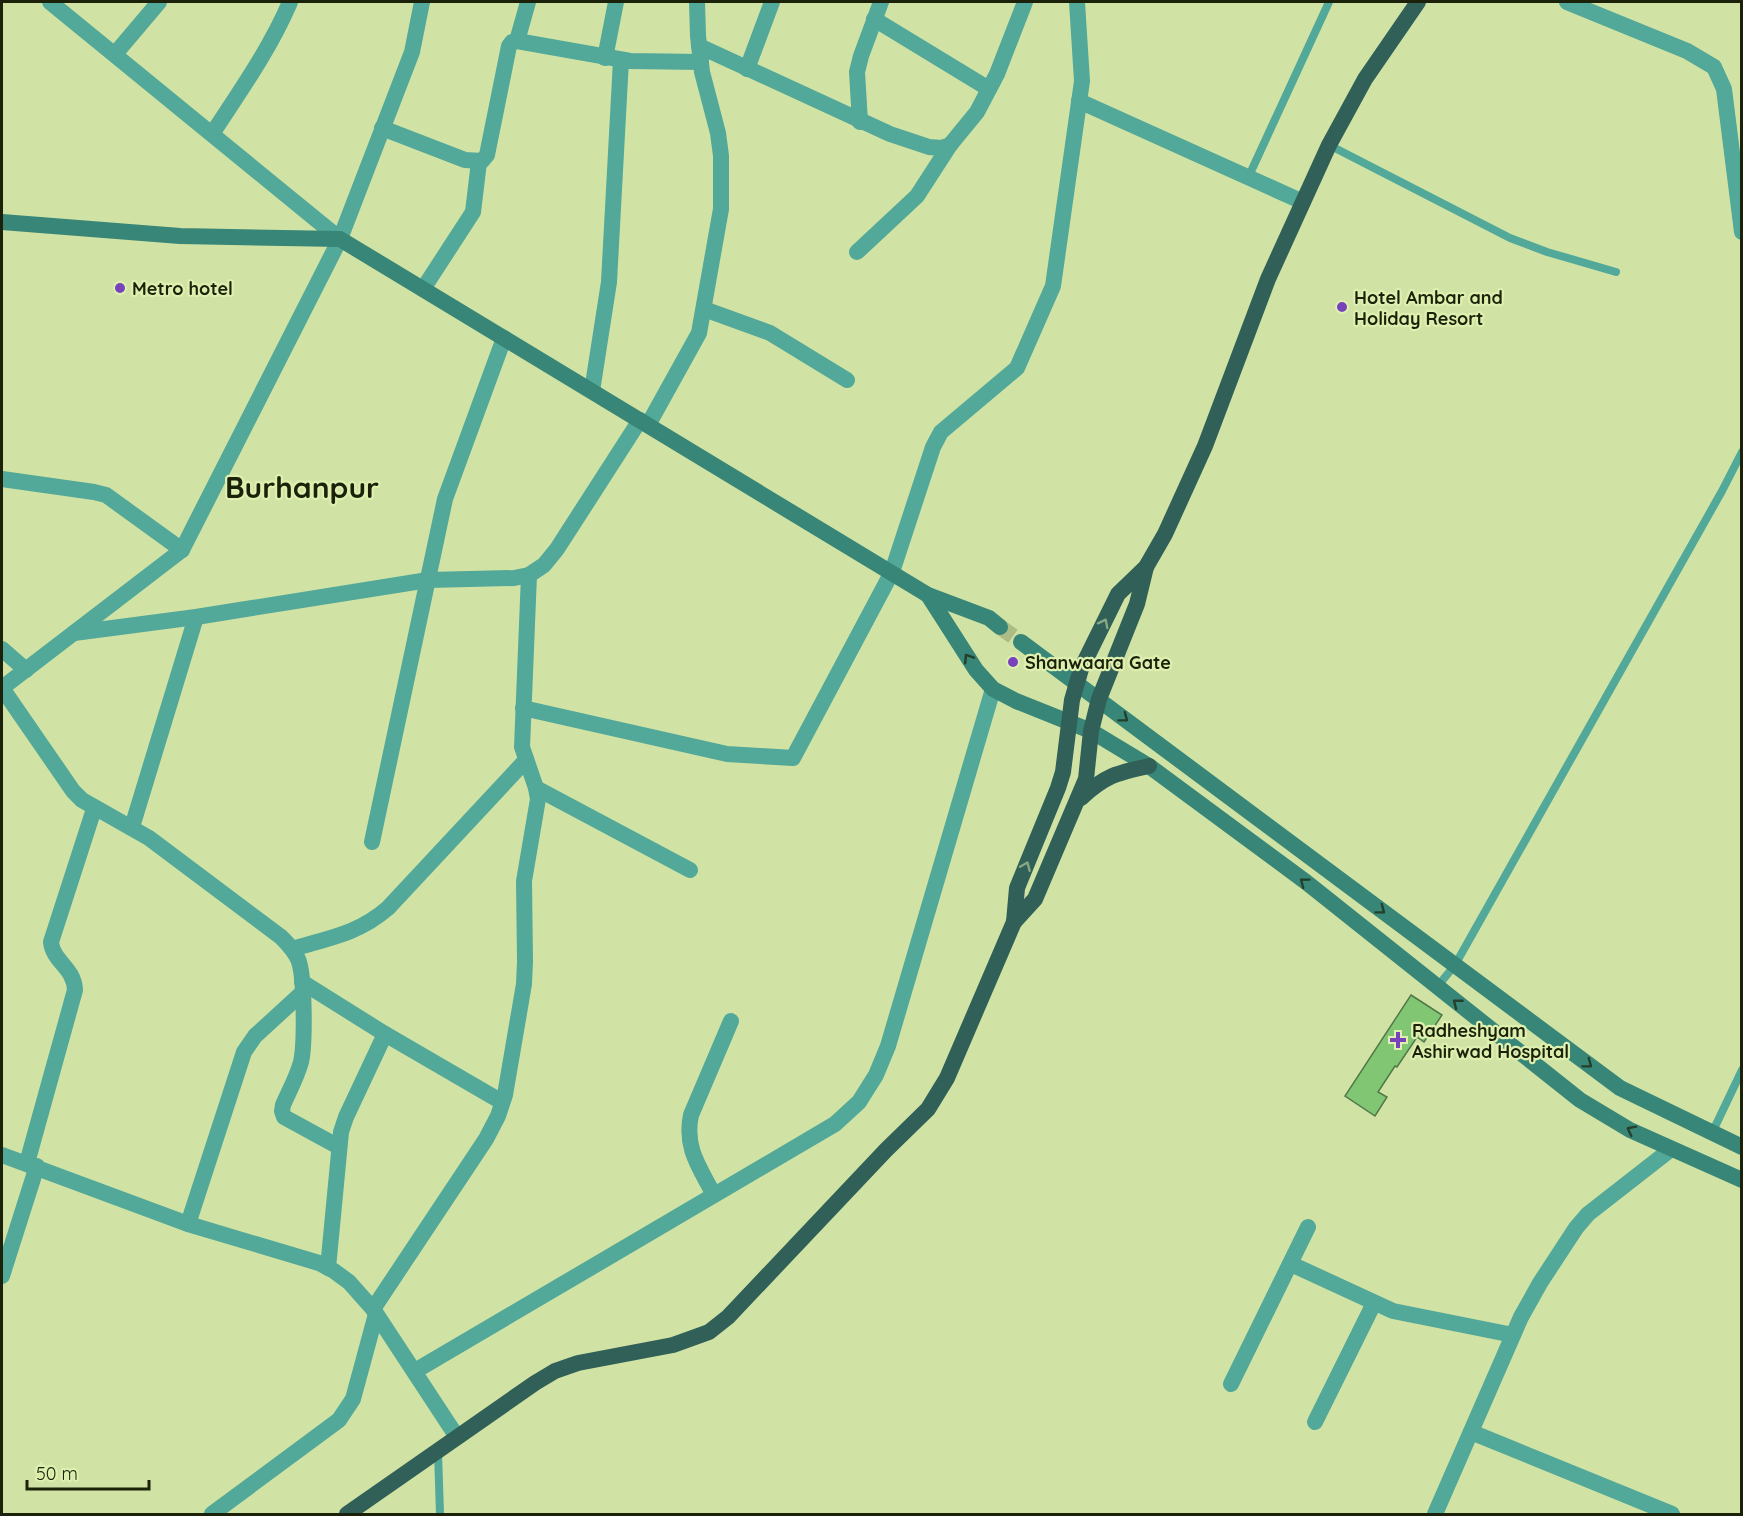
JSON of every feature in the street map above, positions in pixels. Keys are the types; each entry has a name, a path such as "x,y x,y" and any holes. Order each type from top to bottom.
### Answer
{"highway":[{"path":"347,1515 555,1371 578,1363 674,1344 709,1332 728,1317 886,1150 928,1109 947,1078 1014,922 1017,888 1059,788 1063,772 1068,721 1081,669 1118,594 1146,567 1165,534 1205,446 1268,279 1329,145 1365,79 1418,2"},
{"path":"1014,922 1035,899 1086,780 1091,730 1099,699 1137,604 1146,567"},
{"path":"1077,801 1100,781 1119,773 1149,766"}],"main road":[{"path":"2,222 180,236 340,239 928,595 989,618 1000,627"},
{"path":"928,595 976,670 993,689 1016,701 1091,730 1149,766 1306,882 1580,1100 1622,1126 1670,1150 1742,1180"},
{"path":"1021,642 1620,1088 1742,1147"}],"street":[{"path":"50,2 340,239"},
{"path":"115,54 159,2"},
{"path":"212,134 246,83 283,19 290,2"},
{"path":"339,1147 284,1117 282,1111 302,1060 302,987 299,961 292,948 272,930 148,838 94,809 73,791 2,688 182,550 340,239 412,52 422,2"},
{"path":"517,40 528,2"},
{"path":"592,391 609,282 616,2"},
{"path":"74,633 196,617 428,580 514,578 530,575 544,565 644,422 696,339 704,309 722,203 721,156 700,54 697,2"},
{"path":"747,69 772,2"},
{"path":"860,122 857,72 881,2"},
{"path":"857,252 917,196 950,145 977,112 997,74 1025,2"},
{"path":"523,708 727,754 793,758 892,572 933,447 941,432 1017,368 1053,286 1082,81 1077,2"},
{"path":"1567,2 1687,51 1714,67 1724,89 1742,232"},
{"path":"874,19 989,89"},
{"path":"382,128 465,160 482,161 487,155 509,46 517,40 613,59 700,54 747,69 860,122 911,142 941,148 950,145"},
{"path":"1079,101 1303,202"},
{"path":"423,289 472,212 479,162"},
{"path":"704,309 770,333 848,380"},
{"path":"372,842 448,487 504,338"},
{"path":"2,479 106,495 182,550"},
{"path":"212,1515 339,1420 353,1399 374,1312 486,1139 498,1116 524,984 524,881 538,799 522,747 530,575"},
{"path":"132,828 196,617"},
{"path":"2,649 26,669"},
{"path":"415,1371 835,1124 859,1102 876,1075 888,1046 993,689"},
{"path":"292,948 353,931 372,922 388,908 526,760"},
{"path":"536,788 690,870"},
{"path":"2,1276 75,990 75,981 70,971 55,955 51,942 94,809"},
{"path":"302,987 502,1102"},
{"path":"188,1224 244,1052 255,1036 302,987"},
{"path":"714,1195 693,1153 688,1129 691,1115 731,1021"},
{"path":"328,1268 339,1147 345,1117 385,1034"},
{"path":"1435,1515 1530,1300 1576,1228 1603,1201 1670,1150"},
{"path":"2,1155 188,1224 328,1268 349,1282 374,1312 457,1437"},
{"path":"1231,1384 1308,1227"},
{"path":"1291,1264 1374,1303 1404,1314 1513,1335"},
{"path":"1314,1422 1374,1303"},
{"path":"1471,1432 1672,1515"}],"lane":[{"path":"1248,178 1329,2"},
{"path":"1329,145 1510,238 1547,252 1616,272"},
{"path":"1437,987 1455,965 1739,463 1742,452"},
{"path":"1712,1133 1742,1070"},
{"path":"438,1452 440,1515"}],"building":[{"path":"1411,995 1442,1015 1424,1042 1417,1037 1397,1067 1395,1066 1378,1092 1387,1097 1375,1116 1345,1096"}],"tunnel":[{"path":"1000,627 1021,642"}],"place":[{"name":"Metro hotel","path":"120,288"},
{"name":"Hotel Ambar and Holiday Resort","path":"1342,307"},
{"name":"Shanwaara Gate","path":"1013,662"},
{"name":"Radheshyam Ashirwad Hospital","path":"1398,1040"}],"district":[{"name":"Burhanpur","path":"302,487"}]}
